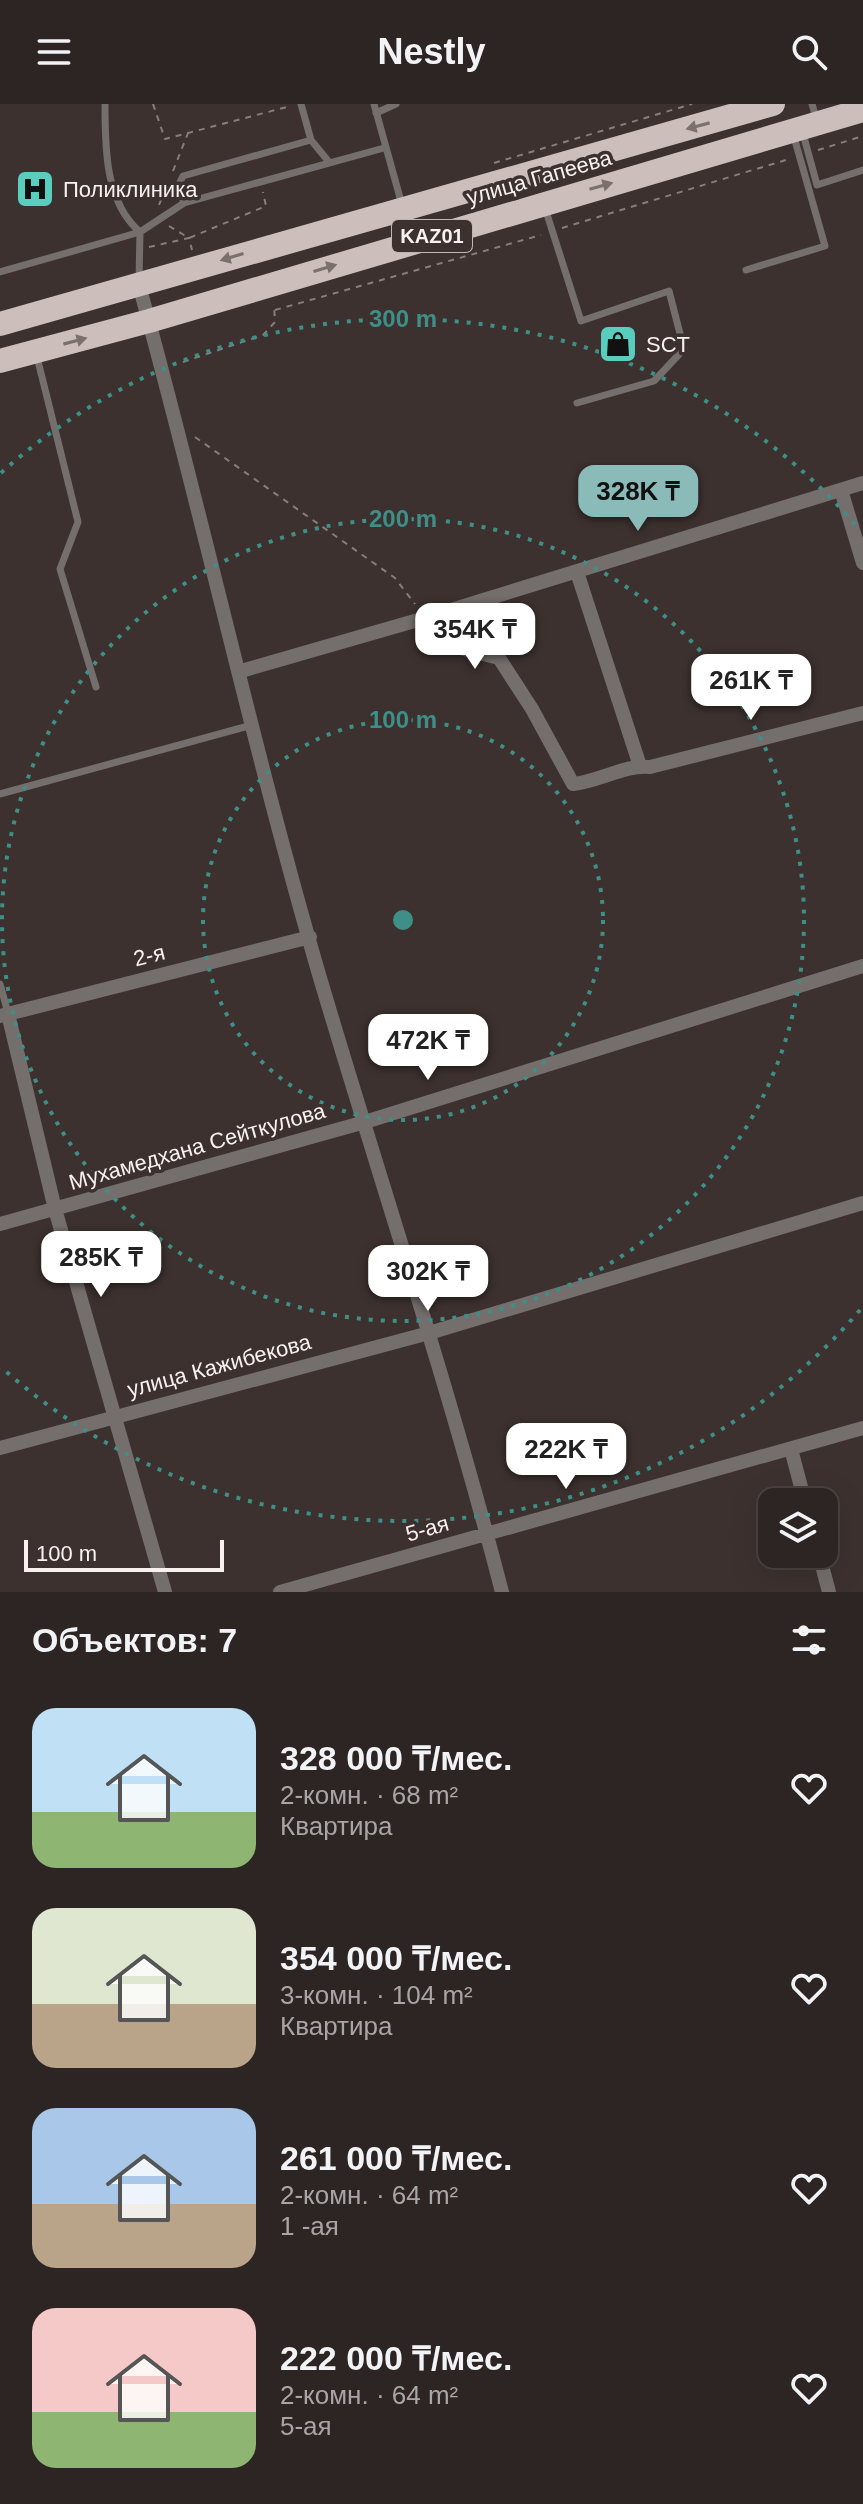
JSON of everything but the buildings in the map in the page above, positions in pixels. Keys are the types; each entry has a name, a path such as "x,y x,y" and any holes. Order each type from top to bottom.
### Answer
{"highway":[{"name":"улица Гапеева","path":"0,324 773,104"},
{"name":"улица Гапеева","path":"0,361 149,321 806,122 863,110"}],"street":[{"path":"139,285 179,427 310,937 429,1333 502,1592"},
{"path":"241,671 425,618 863,483"},
{"path":"841,490 863,563"},
{"path":"577,572 640,766"},
{"path":"425,618 464,649 499,658 573,784 594,782 640,766 650,767 863,713"},
{"name":"2-я","path":"4,1015 310,937"},
{"name":"Мухамедхана Сейткулова","path":"0,1224 365,1122 863,966"},
{"path":"4,1015 55,1209 165,1592"},
{"name":"улица Кажибекова","path":"0,1448 429,1333 863,1203"},
{"name":"5-ая","path":"280,1592 863,1428"},
{"path":"791,1449 801,1488"},
{"path":"823,1568 829,1592"}],"lane":[{"path":"105,104 105,156 125,219 140,232"},
{"path":"301,104 311,140 329,162"},
{"path":"396,104 375,108 412,242"},
{"path":"806,122 817,185 863,170"},
{"path":"746,270 825,246 806,122"},
{"path":"184,203 178,186 183,176 311,140"},
{"path":"0,272 140,232 184,203 384,148"},
{"path":"543,202 581,321 669,291 684,349 654,381 577,403"},
{"path":"139,285 140,232"},
{"path":"35,351 78,522 60,569 96,687"},
{"path":"0,794 254,724"},
{"path":"0,984 4,1015"}],"path":[{"path":"153,104 165,139 287,107 288,104"},
{"path":"486,165 692,104"},
{"path":"818,150 863,136"},
{"path":"183,362 263,335 275,322 275,310 789,159"},
{"path":"159,219 189,238 266,206 260,181"},
{"path":"179,427 221,453 298,513 395,578 425,618"}],"place":[{"name":"Поликлиника","path":"35,189"},
{"name":"SCT","path":"618,344"}]}
